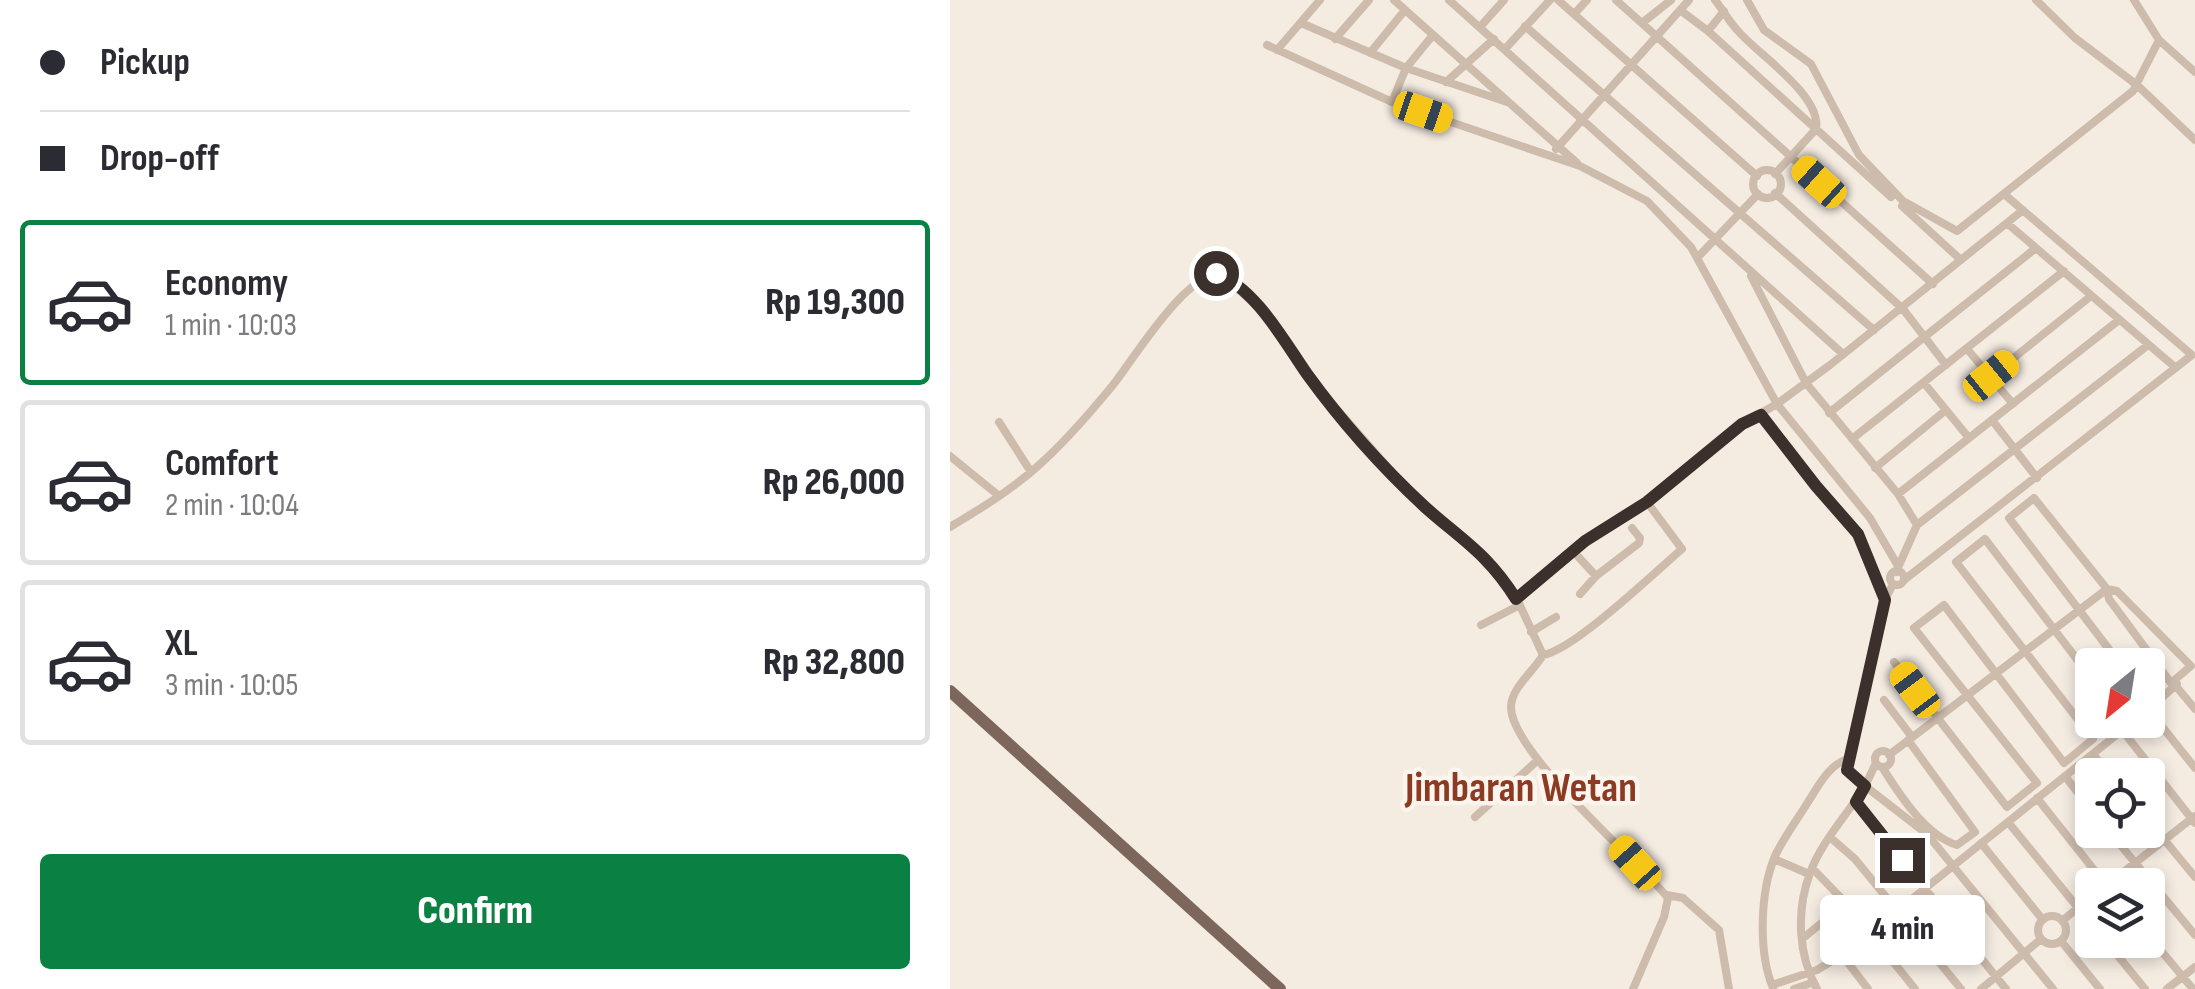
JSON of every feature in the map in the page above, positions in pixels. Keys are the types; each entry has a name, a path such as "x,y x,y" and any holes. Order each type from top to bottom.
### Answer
{"main road":[{"path":"950,691 1280,989"}],"street":[{"path":"1277,50 1320,0"},
{"path":"1335,39 1370,0"},
{"path":"1394,0 1580,166"},
{"path":"1448,0 1843,354"},
{"path":"1505,49 1550,0"},
{"path":"1558,0 1757,176"},
{"path":"1576,14 1587,0"},
{"path":"1616,0 1933,284"},
{"path":"1642,23 1671,0"},
{"path":"1550,156 1689,0"},
{"path":"1715,0 1736,30 1793,82 1817,120 1816,129 1775,174"},
{"path":"1747,0 1764,30 1811,64 1853,147 1903,201 1957,231 2137,85 2159,40"},
{"path":"2036,0 2074,38 2137,85 2195,140"},
{"path":"2134,0 2159,40 2195,72"},
{"path":"1480,27 1502,1"},
{"path":"1370,52 1405,10"},
{"path":"1680,10 1962,260"},
{"path":"1708,32 1724,11"},
{"path":"1301,22 1406,68 1509,103"},
{"path":"1525,26 1874,330"},
{"path":"1392,102 1406,68 1433,34"},
{"path":"1446,82 1494,39"},
{"path":"1267,45 1392,102 1580,166 1634,192 1691,246 1778,404 1870,518 1904,580"},
{"path":"1766,170 1781,182 1768,200 1752,186 1757,176 1766,170"},
{"path":"1634,192 1646,177"},
{"path":"1775,193 1902,309 1946,365"},
{"path":"1698,257 1758,194"},
{"path":"1893,584 1899,585 2190,359 2191,353 2004,194"},
{"path":"1481,625 1518,602 1573,551 1647,502 1755,417 1806,383 2023,210"},
{"path":"1672,225 1686,212"},
{"path":"2008,224 2176,368"},
{"path":"1691,246 1707,232"},
{"path":"1829,412 2036,248"},
{"path":"1748,270 1806,383 1898,494 1917,525"},
{"path":"1852,439 2064,272"},
{"path":"950,528 1031,472 1098,403 1173,306 1208,275 1218,274 1272,320 1305,372 1422,504 1481,552 1518,602 1543,656"},
{"path":"1991,376 2091,296"},
{"path":"1898,494 2119,320"},
{"path":"1893,584 1890,578 1917,525 2148,345"},
{"path":"1968,350 2013,404"},
{"path":"1794,361 1815,376"},
{"path":"1924,383 1969,438"},
{"path":"1875,468 1946,410"},
{"path":"1755,417 1858,534 1885,600"},
{"path":"1992,420 2036,478"},
{"path":"1000,422 1031,472"},
{"path":"950,456 998,495"},
{"path":"2107,588 2116,591 2192,666 2171,683 2109,599 2107,588 2034,498 2009,518 2108,648"},
{"path":"1647,502 1682,549 1592,625 1557,651 1543,656 1515,693 1511,705 1519,732 1538,760 1667,895 1683,898 1718,930 1729,989"},
{"path":"1580,594 1596,576 1640,543 1632,528"},
{"path":"1894,662 2006,807 2037,783 1914,628 1944,605 2064,763 2093,738 1956,562 1985,539 2075,657"},
{"path":"1573,551 1596,576"},
{"path":"1893,584 1885,600 1847,770 1922,829 2053,989"},
{"path":"1884,700 1910,739 1975,832 1957,846 1928,826 1880,766 1878,753 1889,754 1910,739 2107,588"},
{"path":"1531,632 1556,616"},
{"path":"2165,695 2195,668"},
{"path":"2175,686 2195,709"},
{"path":"2186,698 2195,691"},
{"path":"2165,730 2195,768"},
{"path":"1850,758 1838,762 1826,775 1774,859 1762,933 1773,987 1842,956 2112,738"},
{"path":"2128,738 2194,819 2165,839"},
{"path":"2093,754 2096,758"},
{"path":"1475,817 1538,760"},
{"path":"1794,989 1816,986 1808,973 1800,920 1811,871 1880,766"},
{"path":"2065,776 2075,789"},
{"path":"2037,798 2093,868"},
{"path":"1856,802 2006,989"},
{"path":"2008,822 2075,904"},
{"path":"1830,838 1855,859 1961,989"},
{"path":"2165,841 2195,877"},
{"path":"1982,843 2043,920"},
{"path":"2122,848 2195,935"},
{"path":"2128,868 2154,848"},
{"path":"1774,859 1811,871 1846,903 1914,989"},
{"path":"1633,989 1664,917 1667,895"},
{"path":"1802,939 1846,903"},
{"path":"2062,921 2075,910"},
{"path":"2041,939 2038,929 2043,920 2052,917 2062,921"},
{"path":"2041,939 2053,944 2061,940 2065,933 2062,921"},
{"path":"1981,989 2041,939"},
{"path":"2061,940 2100,989"},
{"path":"1842,956 1868,989"},
{"path":"2165,956 2193,989"},
{"path":"2120,958 2145,989"},
{"path":"2168,989 2195,967"}],"district":[{"name":"Jimbaran Wetan","path":"1521,786"}],"route":[{"path":"1216,273 1272,320 1305,372 1362,440 1422,504 1488,559 1516,599 1585,541 1647,502 1742,424 1761,415 1858,534 1876,586 1885,600 1847,770 1865,786 1856,802 1902,860"}]}
